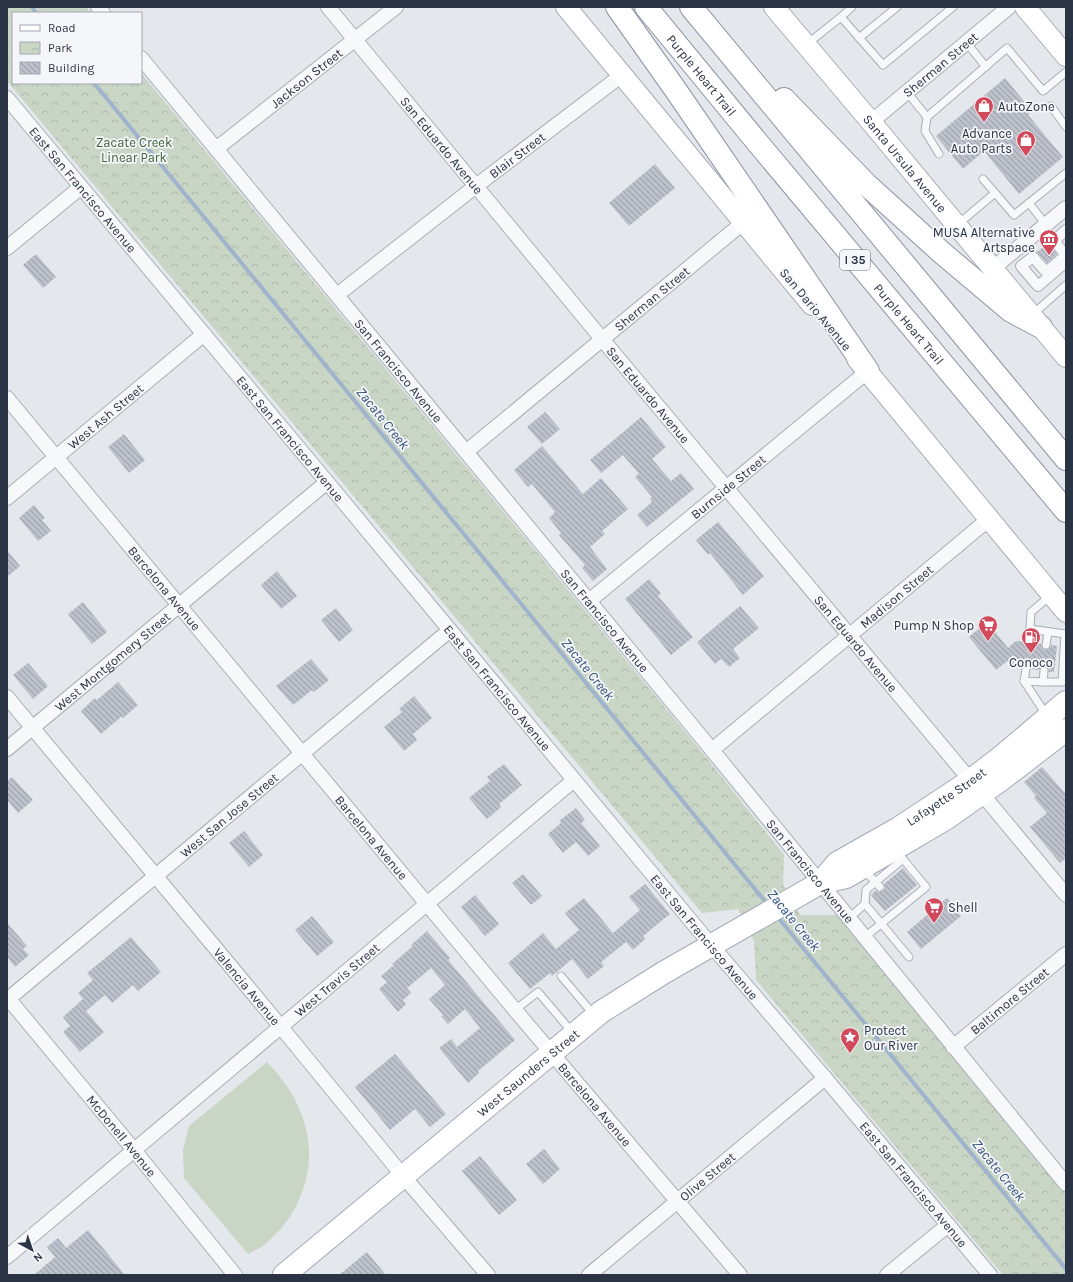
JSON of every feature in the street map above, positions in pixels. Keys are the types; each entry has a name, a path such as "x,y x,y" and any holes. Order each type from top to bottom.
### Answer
{"main road":[{"name":"San Dario Avenue","path":"566,7 1066,610"},
{"path":"617,7 675,89 868,372"},
{"name":"Purple Heart Trail","path":"646,7 1066,511"},
{"name":"I 35","path":"691,7 1066,459"},
{"path":"695,7 867,185 1011,311 1036,322"},
{"name":"Santa Ursula Avenue","path":"774,7 1066,357"},
{"path":"1025,7 1066,56"},
{"name":"Lafayette Street","path":"820,882 846,877 873,879 899,854 947,818 976,787 1048,717 1064,692"},
{"name":"Lafayette Street","path":"791,899 820,882 837,863 899,828 942,800 976,787 1066,730"},
{"name":"West Saunders Street","path":"284,1275 596,1016 625,995 791,899"}],"street":[{"name":"San Eduardo Avenue","path":"328,7 602,339 1066,895"},
{"name":"Jackson Street","path":"216,150 396,7"},
{"name":"Sherman Street","path":"871,122 1009,7"},
{"name":"San Francisco Avenue","path":"142,59 589,600 1066,1184"},
{"name":"Blair Street","path":"337,295 476,186 622,75"},
{"name":"East San Francisco Avenue","path":"7,98 711,945 990,1275"},
{"path":"7,248 81,186"},
{"path":"992,269 1066,208"},
{"name":"Sherman Street","path":"466,452 744,222"},
{"path":"1066,230 1054,241 1066,255 1046,272 1032,257 1021,266 1038,286 1066,262"},
{"name":"West Ash Street","path":"7,498 204,334"},
{"name":"Burnside Street","path":"589,600 868,372"},
{"name":"Barcelona Avenue","path":"7,398 428,903 515,1010 740,1275"},
{"name":"West Montgomery Street","path":"7,749 327,482"},
{"name":"Madison Street","path":"712,750 989,518"},
{"name":"West San Jose Street","path":"7,999 450,630"},
{"name":"Valencia Avenue","path":"7,697 281,1026 403,1176 488,1275"},
{"name":"West Travis Street","path":"7,1257 574,780"},
{"name":"Baltimore Street","path":"953,1047 1066,954"},
{"name":"McDonell Avenue","path":"7,999 134,1150 235,1275"},
{"name":"Olive Street","path":"589,1275 825,1078"},
{"path":"888,1275 948,1225"}],"lane":[{"path":"805,45 852,7"},
{"path":"859,38 897,7"},
{"path":"841,17 883,65 953,7"},
{"path":"966,42 986,67"},
{"path":"939,154 925,131 927,117 1007,48 1043,90 1066,72"},
{"path":"906,92 927,117"},
{"path":"1051,106 1066,127"},
{"path":"983,179 1014,215 1066,173"},
{"path":"956,225 995,193"},
{"path":"1029,203 1046,224"},
{"path":"1036,322 1066,285"},
{"path":"1029,643 1030,612 1052,594"},
{"path":"1030,629 1066,634 1064,692"},
{"path":"1046,645 1048,632"},
{"path":"1026,669 1024,681 1048,717"},
{"path":"1042,682 1044,671"},
{"path":"1024,681 1042,682 1064,692"},
{"path":"1064,692 1066,688"},
{"path":"849,918 865,904 866,890 873,879 891,874 899,854 926,887 910,896 897,906 882,923 865,937"},
{"path":"865,904 909,957"},
{"path":"561,976 596,1016"},
{"path":"515,1010 538,992 573,1034"}],"green space":[{"name":"Zacate Creek Linear Park","path":"7,7 86,7 90,12 12,12 12,84 142,84 142,74 702,752 784,855 783,884 800,915 837,915 1066,1194 1066,1275 1003,1275 756,980 754,941 738,909 702,913 7,81"},
{"path":"267,1062 288,1087 300,1110 309,1144 308,1170 301,1195 282,1228 262,1246 248,1254 184,1178 183,1150 189,1126"}],"building":[{"path":"1005,78 1032,111 1028,115 1063,157 1019,194 984,151 963,169 936,136"},
{"path":"655,164 675,188 629,226 609,203"},
{"path":"1048,243 1057,254 1047,263 1037,252"},
{"path":"36,254 56,277 43,288 23,265"},
{"path":"545,412 560,429 542,444 527,427"},
{"path":"641,417 666,447 652,459 671,481 681,473 694,489 647,527 637,515 652,502 650,499 652,497 635,477 639,474 623,455 601,473 590,460"},
{"path":"124,434 145,460 129,473 108,447"},
{"path":"542,446 583,494 601,478 628,509 602,531 605,534 590,547 607,569 593,581 582,568 585,565 559,535 561,533 549,518 555,512 532,484 528,487 514,470"},
{"path":"34,505 45,518 42,520 51,531 38,541 19,518"},
{"path":"718,522 764,576 743,595 710,553 708,555 696,540"},
{"path":"7,550 20,566 7,577"},
{"path":"277,571 297,596 281,609 261,585"},
{"path":"649,579 661,593 658,596 693,637 671,655 625,599"},
{"path":"83,602 107,632 92,644 68,614"},
{"path":"740,606 759,628 733,649 740,658 729,667 721,659 715,664 697,642"},
{"path":"336,608 353,630 339,642 321,620"},
{"path":"987,622 1008,648 1016,641 1024,642 1025,646 1028,648 1032,647 1034,643 1041,644 1043,649 1046,650 1050,648 1051,645 1057,646 1054,672 1049,672 1045,666 1039,670 1031,669 1029,665 1026,664 1021,668 1012,667 1007,661 996,670 969,637"},
{"path":"311,659 329,680 314,692 312,690 293,705 276,686"},
{"path":"28,663 48,686 33,699 13,675"},
{"path":"118,682 138,705 123,718 122,716 101,734 81,711 95,698 97,700"},
{"path":"414,696 432,718 413,734 417,740 404,751 384,727 402,712 399,709"},
{"path":"504,764 522,785 499,804 501,807 487,819 469,798 490,781 487,777"},
{"path":"1042,767 1066,794 1066,858 1060,863 1030,827 1047,813 1034,798 1036,796 1024,782"},
{"path":"12,777 33,800 18,813 7,800 7,781"},
{"path":"576,808 585,820 581,823 600,846 588,856 576,842 563,853 548,834 561,823 559,821"},
{"path":"244,831 263,855 249,867 229,843"},
{"name":"Shell","path":"903,868 917,885 885,911 871,895 876,890 879,892 883,891 885,888 884,884"},
{"path":"523,874 542,896 531,905 512,883"},
{"path":"645,884 670,914 643,936 645,939 633,950 626,942 601,962 604,966 588,979 572,959 552,976 550,973 530,989 508,963 543,933 556,949 579,930 565,913 584,898 613,933 640,910 629,897"},
{"path":"475,895 499,924 485,936 461,907"},
{"name":"Shell","path":"947,898 961,916 921,949 907,932"},
{"path":"312,916 334,942 317,956 295,930"},
{"path":"7,923 27,946 23,949 29,955 15,967 7,957"},
{"path":"427,931 450,958 448,960 515,1040 478,1071 479,1073 468,1083 439,1048 451,1039 457,1047 480,1028 465,1009 448,1024 441,1016 443,1015 429,999 445,985 431,968 407,988 411,993 403,1000 406,1004 398,1012 379,989 387,982 381,976 394,965 392,964 413,946 411,945"},
{"path":"131,937 161,972 138,991 133,985 112,1003 105,995 86,1011 104,1032 80,1052 63,1032 70,1026 63,1017 83,999 78,993 93,980 87,973"},
{"path":"395,1054 446,1114 430,1127 415,1109 390,1130 355,1087"},
{"path":"544,1149 560,1169 543,1184 526,1164"},
{"path":"480,1156 517,1200 499,1215 462,1171"},
{"path":"88,1230 125,1275 34,1275 55,1257 47,1247 58,1238 66,1248"},
{"path":"367,1252 386,1275 339,1275"}],"waterway":[{"name":"Zacate Creek","path":"32,7 35,12"},
{"name":"Zacate Creek","path":"95,84 768,905"},
{"name":"Zacate Creek","path":"776,915 1066,1269"}],"place":[{"name":"AutoZone","path":"984,123"},
{"name":"Advance Auto Parts","path":"1026,157"},
{"name":"MUSA Alternative Artspace","path":"1049,256"},
{"name":"Pump N Shop","path":"988,642"},
{"name":"Conoco","path":"1031,654"},
{"name":"Shell","path":"934,924"},
{"name":"Protect Our River","path":"850,1054"}]}
